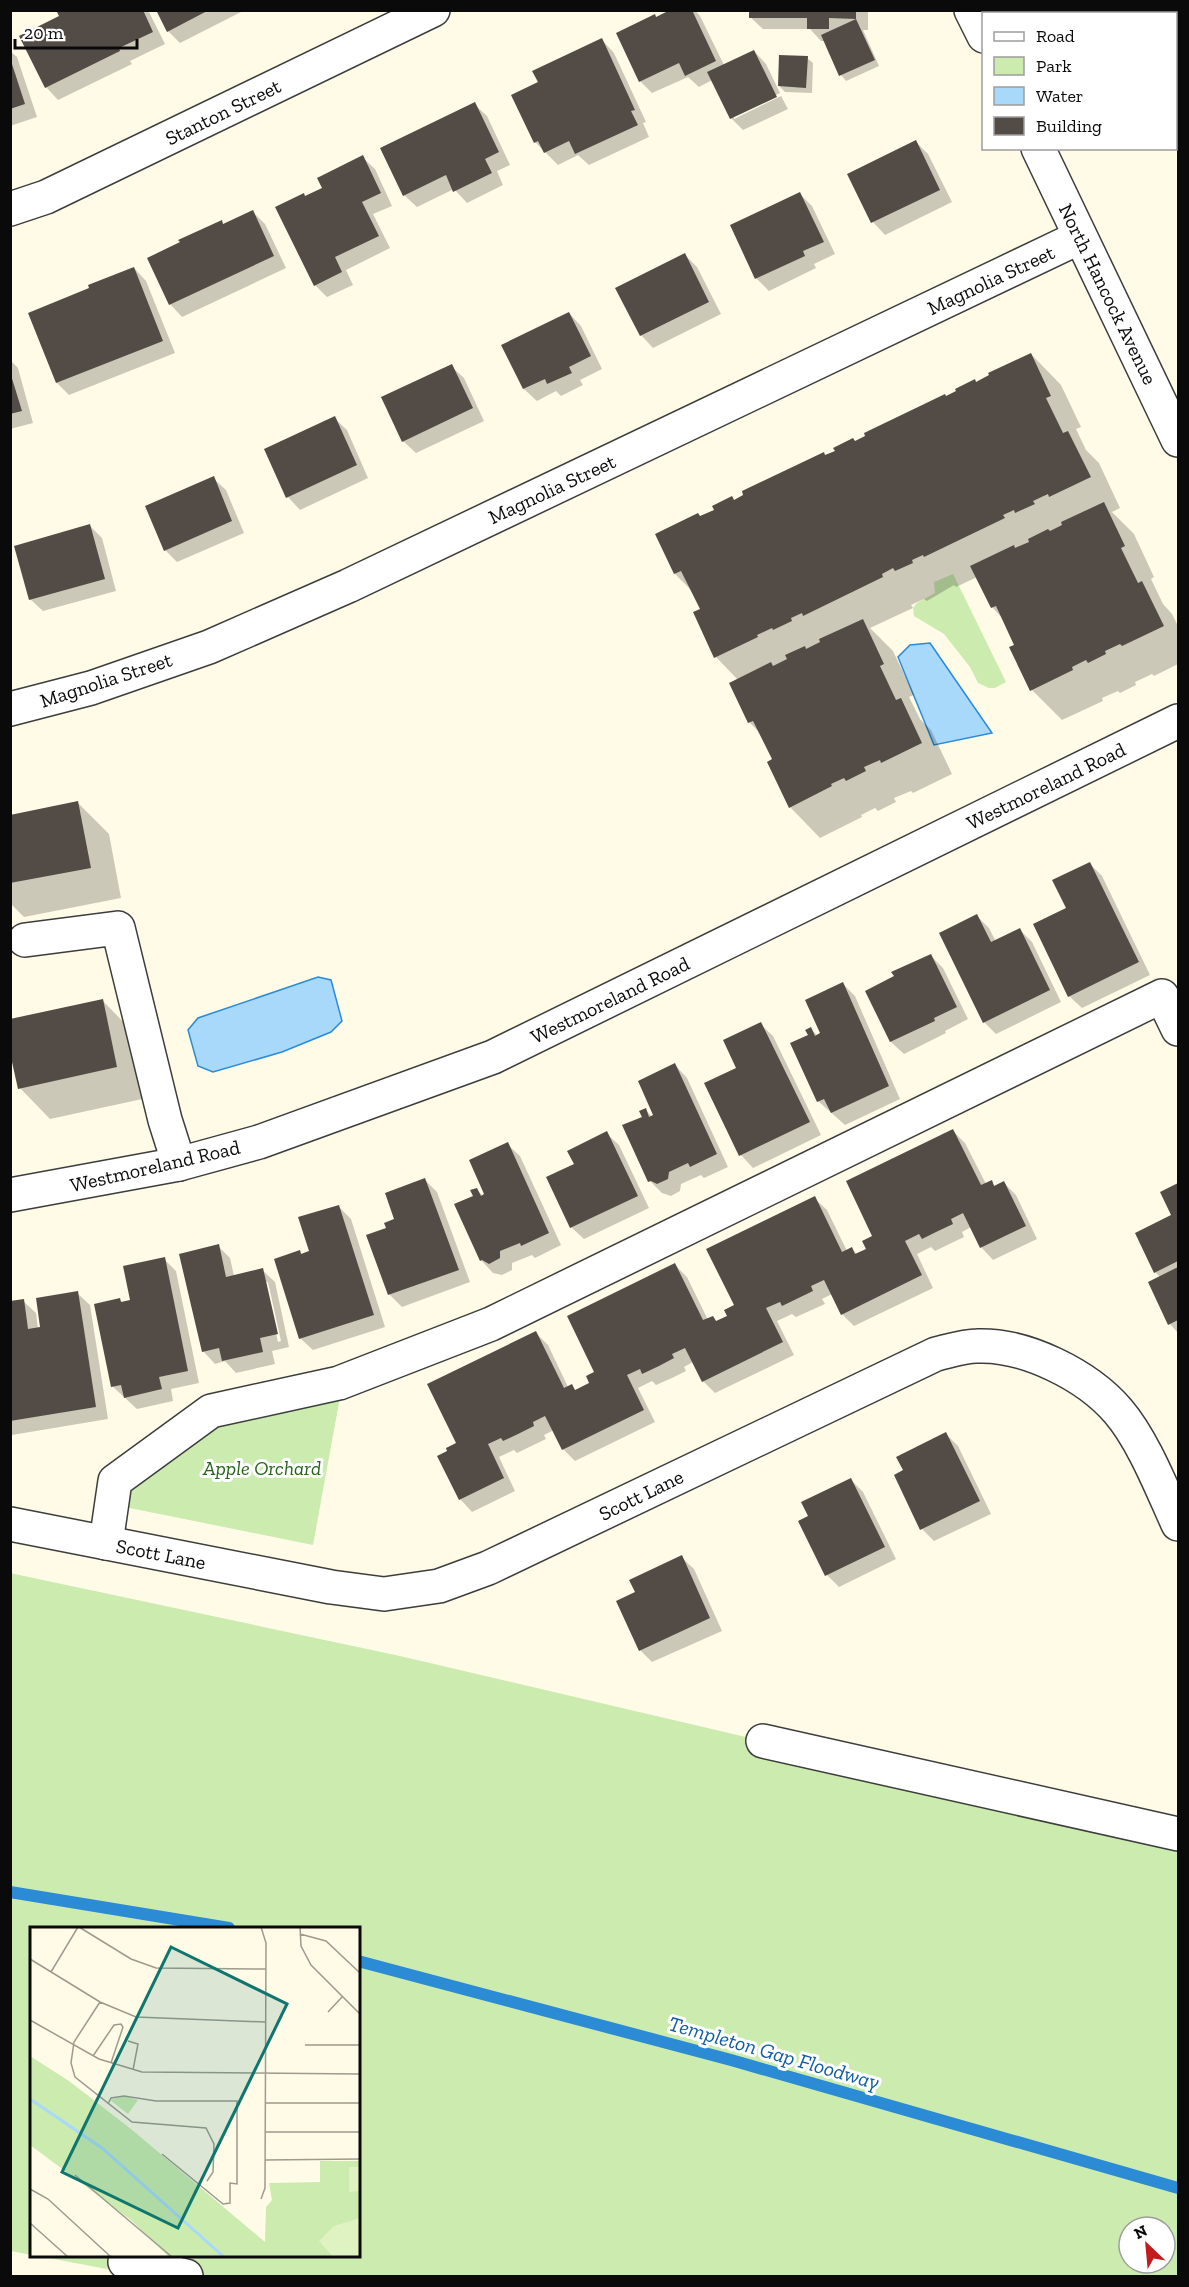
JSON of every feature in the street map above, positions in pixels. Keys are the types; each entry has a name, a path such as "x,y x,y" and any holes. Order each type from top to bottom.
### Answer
{"street":[{"name":"Stanton Street","path":"10,209 46,197 433,10"},
{"path":"971,10 982,32"},
{"name":"North Hancock Avenue","path":"1039,150 1179,440"},
{"name":"Magnolia Street","path":"10,709 91,687 209,647 348,586 1080,237"},
{"name":"Westmoreland Road","path":"10,1195 179,1164 259,1142 493,1057 1179,721"},
{"path":"25,940 118,928 165,1120 179,1164"},
{"path":"106,1543 115,1481 211,1411 339,1383 491,1324 1162,996 1179,1029"},
{"name":"Scott Lane","path":"10,1524 331,1587 384,1594 439,1586 488,1568 936,1354 977,1346 1016,1350 1053,1362 1089,1384 1118,1411 1141,1447 1179,1524"},
{"path":"763,1740 1179,1834"},
{"path":"125,2262 186,2277"}],"green space":[{"path":"953,574 1006,682 995,688 978,683 970,667 944,634 914,616 913,608 917,603 935,593 934,582"},
{"name":"Apple Orchard","path":"342,1386 313,1545 115,1505 119,1484 212,1414"},
{"path":"10,1573 400,1656 1178,1842 1178,2276 144,2276 43,2257 360,2257 360,1927 30,1927 30,2255 11,2251"}],"water":[{"path":"930,643 992,733 934,745 898,657 910,645"},
{"path":"318,977 331,980 342,1021 331,1032 282,1052 213,1072 198,1066 188,1030 198,1018"}],"building":[{"path":"56,10 143,10 153,32 45,88 19,36 59,16"},
{"path":"156,10 209,10 167,32"},
{"path":"670,10 692,10 716,61 685,76 679,63 639,82 616,33 655,14 656,17"},
{"path":"749,10 856,10 856,19 829,18 829,29 807,29 807,18 749,18"},
{"path":"1077,10 1136,10 1133,12 1078,12"},
{"path":"856,19 875,60 839,76 821,35"},
{"path":"1178,27 1177,94 1177,28"},
{"path":"602,38 635,110 631,111 638,125 575,154 569,141 544,153 538,141 534,143 511,95 538,82 532,71"},
{"path":"754,50 777,97 730,119 707,72"},
{"path":"779,55 808,56 806,88 778,86"},
{"path":"10,62 25,104 10,109"},
{"path":"475,102 499,152 485,159 492,173 453,192 446,175 403,196 380,148"},
{"path":"916,140 940,190 871,223 847,174"},
{"path":"363,155 381,193 362,202 379,236 335,257 342,272 314,286 275,207 304,193 305,196 322,188 317,178"},
{"path":"800,192 824,242 803,251 805,256 755,279 730,225"},
{"path":"253,210 274,256 169,305 147,258 180,242 178,240 222,220 223,224"},
{"path":"685,253 709,302 640,336 615,288"},
{"path":"134,267 163,341 56,383 28,313 89,288 88,285"},
{"path":"569,312 591,356 569,367 572,373 547,384 545,379 523,389 501,345"},
{"path":"1031,353 1051,396 1046,398 1063,433 1068,431 1091,477 1049,497 1048,494 1033,501 1035,504 1015,513 1014,510 1003,515 1005,518 924,557 923,555 912,560 913,563 895,571 893,568 882,574 883,577 803,616 802,613 791,618 792,621 757,635 758,637 714,658 693,612 700,609 681,571 674,574 655,534 698,513 700,516 714,510 712,506 732,496 734,500 743,495 742,491 824,452 825,455 835,451 833,448 853,438 855,441 865,436 864,433 945,394 946,396 975,379 976,382 989,375 988,373"},
{"path":"452,364 473,408 402,442 381,397"},
{"path":"10,372 22,411 10,414"},
{"path":"335,416 357,465 286,498 264,449"},
{"path":"214,476 232,521 164,551 145,506"},
{"path":"1104,502 1125,546 1121,548 1138,583 1142,581 1164,626 1122,646 1120,644 1105,651 1106,654 1088,663 1086,660 1072,667 1073,670 1030,691 1009,647 1014,645 996,606 991,608 970,566 1014,545 1015,548 1029,542 1028,539 1048,529 1050,531 1062,525 1061,522"},
{"path":"90,524 105,579 29,600 14,546"},
{"path":"863,619 884,664 880,666 896,700 901,698 922,743 881,763 880,760 864,767 866,771 846,781 844,778 831,784 832,786 789,808 767,762 772,759 753,721 748,723 729,683 771,662 773,666 787,659 785,655 805,646 806,649 820,642 819,639"},
{"path":"78,801 91,868 10,883 10,815"},
{"path":"1090,862 1139,962 1068,997 1033,924 1066,908 1052,880"},
{"path":"977,914 991,942 1020,928 1050,990 983,1023 939,933"},
{"path":"931,954 957,1007 934,1018 935,1021 890,1042 865,991 894,976 891,972"},
{"path":"843,982 889,1086 831,1113 824,1099 817,1102 790,1043 808,1035 805,1030 811,1027 815,1036 820,1033 805,1000"},
{"path":"103,999 117,1067 18,1089 10,1053 10,1019"},
{"path":"761,1022 810,1122 739,1156 704,1083 736,1068 723,1040"},
{"path":"675,1063 717,1154 690,1167 688,1163 669,1172 668,1179 657,1184 648,1182 622,1125 642,1117 639,1111 646,1108 649,1117 653,1115 638,1081"},
{"path":"953,1129 981,1185 992,1180 994,1186 1004,1181 1026,1226 980,1248 963,1213 951,1219 953,1224 922,1239 919,1234 905,1241 922,1275 841,1315 824,1280 811,1286 813,1291 782,1306 780,1302 766,1308 783,1342 702,1382 685,1348 672,1354 674,1358 642,1374 640,1369 627,1375 644,1410 562,1450 545,1416 533,1422 534,1426 518,1434 503,1441 501,1438 488,1444 504,1478 459,1500 437,1456 456,1443 427,1384 536,1331 564,1388 572,1384 575,1390 589,1383 586,1376 594,1372 567,1316 675,1263 703,1320 713,1316 716,1321 727,1316 724,1310 734,1305 706,1249 815,1196 842,1252 852,1247 855,1254 866,1249 862,1241 872,1236 846,1181"},
{"path":"607,1131 638,1196 570,1228 546,1177 574,1164 567,1151"},
{"path":"508,1142 549,1233 521,1246 520,1243 500,1251 500,1258 489,1264 480,1261 454,1204 473,1196 470,1190 477,1188 481,1196 484,1194 469,1160"},
{"path":"425,1178 459,1270 388,1295 366,1235 386,1228 384,1223 394,1219 385,1193"},
{"path":"1178,1183 1178,1261 1154,1273 1135,1233 1171,1215 1160,1192"},
{"path":"339,1205 374,1315 299,1339 274,1259 300,1250 301,1254 309,1251 298,1217"},
{"path":"219,1244 226,1277 263,1268 278,1334 260,1338 263,1352 222,1361 219,1348 202,1352 179,1254"},
{"path":"165,1257 188,1371 159,1377 162,1389 124,1398 121,1385 111,1387 94,1304 120,1298 121,1302 130,1300 123,1266"},
{"path":"1178,1267 1178,1320 1168,1325 1148,1282"},
{"path":"78,1291 96,1407 10,1421 10,1301 24,1299 28,1329 40,1327 36,1298"},
{"path":"946,1432 980,1501 920,1530 894,1475 903,1470 896,1457"},
{"path":"851,1478 885,1547 825,1576 798,1521 808,1516 801,1502"},
{"path":"682,1555 710,1618 639,1651 616,1601 635,1592 629,1580"}],"waterway":[{"name":"Templeton Gap Floodway","path":"10,1892 223,1927"},
{"name":"Templeton Gap Floodway","path":"360,1962 731,2060 1178,2188"}]}
